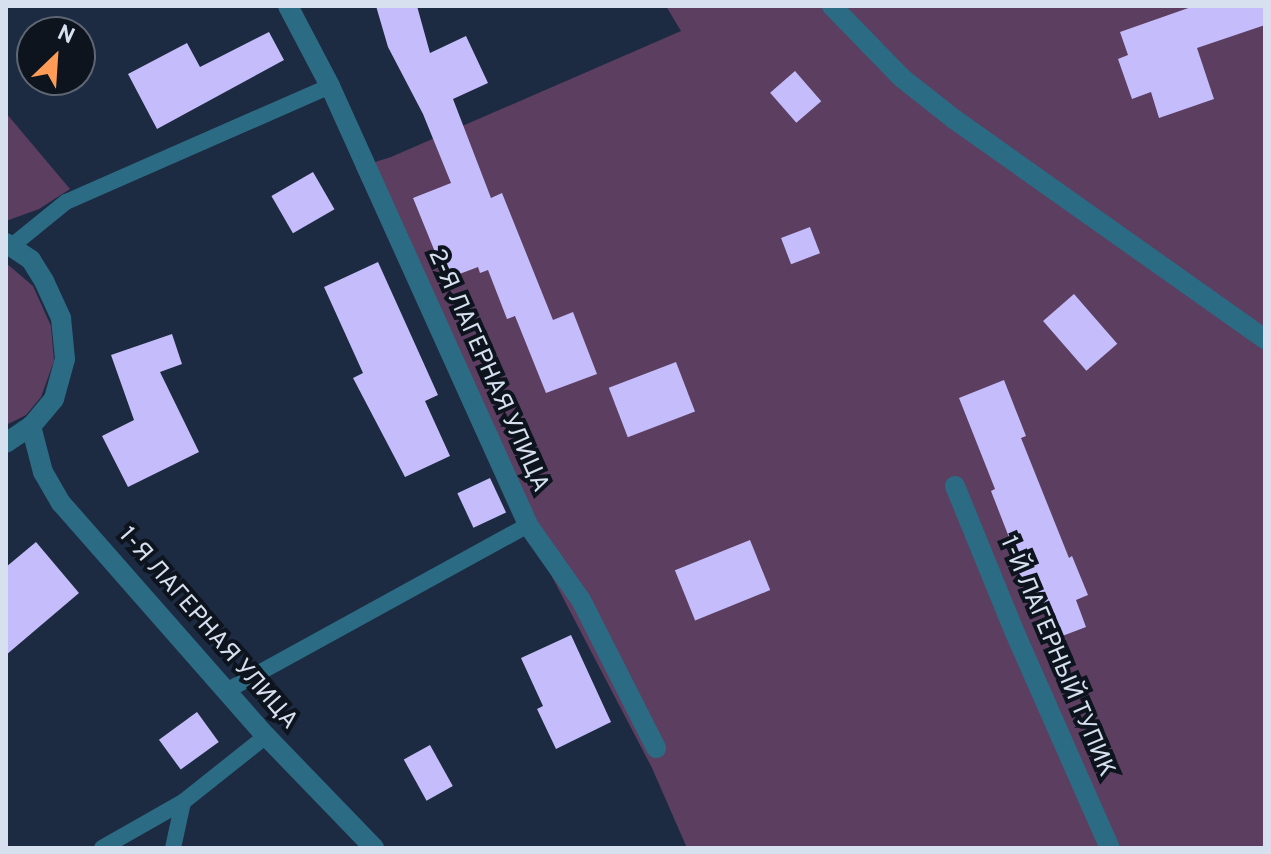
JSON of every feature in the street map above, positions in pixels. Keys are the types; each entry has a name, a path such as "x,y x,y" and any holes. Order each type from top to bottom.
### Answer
{"street":[{"name":"2-Я ЛАГЕРНАЯ УЛИЦА","path":"288,6 330,86 528,525 581,600 656,748"},
{"path":"832,6 902,78 944,111 1265,339"},
{"path":"6,443 31,426 54,399 65,359 61,318 44,281 31,260 9,244"},
{"name":"1-Я ЛАГЕРНАЯ УЛИЦА","path":"31,426 43,472 61,503 266,736 374,848"},
{"name":"1-Й ЛАГЕРНЫЙ ТУПИК","path":"955,486 1015,633 1110,848"}],"lane":[{"path":"9,244 66,202 330,86"},
{"path":"228,690 528,525"},
{"path":"102,848 183,802 266,736"},
{"path":"173,848 183,802"}],"shaded area":[{"path":"666,6 1265,6 1265,848 687,848 652,768 525,525 356,168 391,157 681,31"},
{"path":"6,113 70,189 39,209 6,221"},
{"path":"6,263 33,286 51,326 54,361 41,397 26,415 6,425"}],"building":[{"path":"376,6 417,6 430,53 466,36 488,83 453,99 491,198 502,193 553,320 573,312 597,374 546,393 515,316 507,319 488,270 480,273 478,267 446,279 413,198 451,183 423,114 388,47"},
{"path":"1194,6 1265,6 1265,25 1197,48 1214,99 1159,118 1151,92 1132,99 1118,59 1128,55 1120,32"},
{"path":"269,32 284,60 157,129 128,74 187,43 200,67"},
{"path":"795,71 821,101 796,123 770,93"},
{"path":"313,172 334,209 293,233 271,196"},
{"path":"810,227 820,253 791,264 781,238"},
{"path":"378,262 438,395 425,401 450,456 405,477 353,378 363,373 324,287"},
{"path":"1074,294 1117,344 1086,371 1043,321"},
{"path":"172,334 182,364 160,372 199,452 128,487 102,436 134,420 111,355"},
{"path":"676,362 695,411 628,437 609,388"},
{"path":"1004,380 1026,436 1021,438 1069,558 1072,556 1088,595 1076,600 1086,627 1057,638 1046,611 1034,616 1007,547 1012,545 991,491 995,489 959,398"},
{"path":"490,478 506,512 473,528 457,493"},
{"path":"750,540 770,590 695,620 675,570"},
{"path":"36,542 79,593 6,655 6,567"},
{"path":"571,635 611,722 556,749 537,709 543,706 521,658"},
{"path":"197,712 219,742 181,770 159,740"},
{"path":"430,745 453,786 427,801 404,760"}]}
